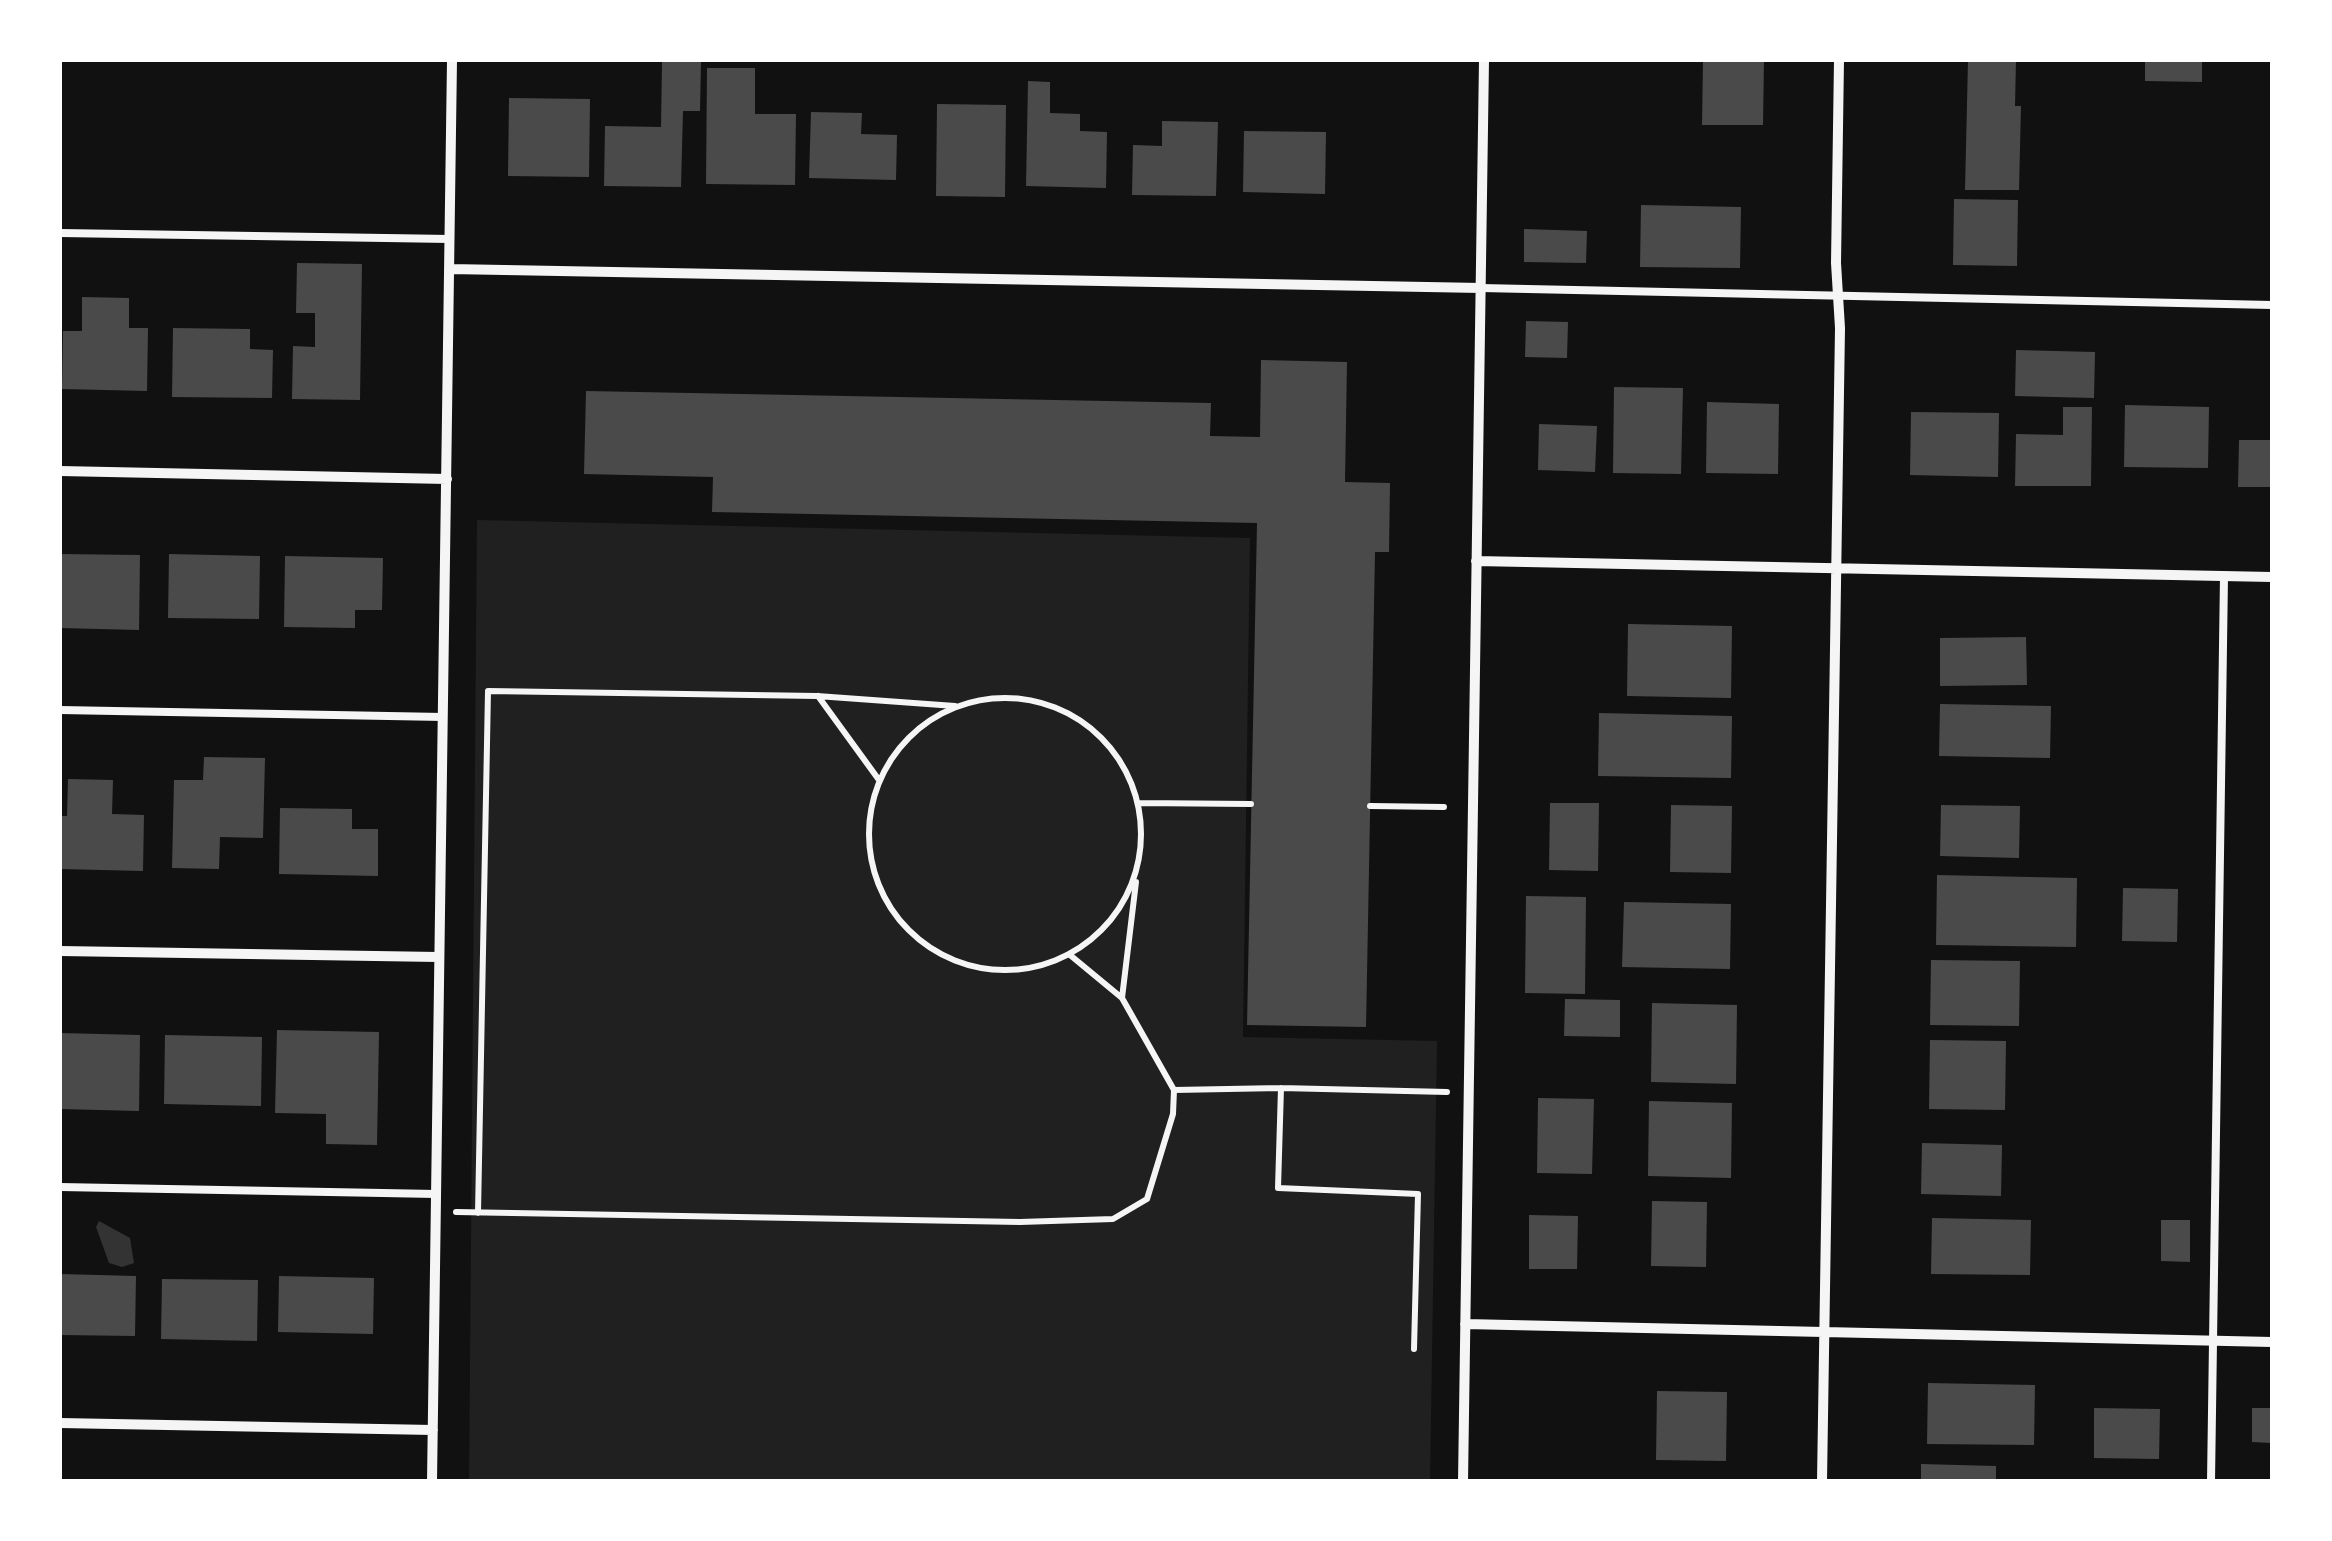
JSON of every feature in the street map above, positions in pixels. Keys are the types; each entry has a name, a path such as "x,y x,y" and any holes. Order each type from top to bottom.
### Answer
{"street":[{"path":"432,1481 452,60"},
{"path":"1463,1481 1484,60"},
{"path":"1822,1481 1836,569 1839,60"},
{"path":"450,269 1481,288"},
{"path":"60,471 447,479"},
{"path":"1476,561 2272,577"},
{"path":"60,951 438,957"},
{"path":"1465,1324 2272,1342"},
{"path":"60,1423 433,1430"}],"lane":[{"path":"60,233 451,239"},
{"path":"1481,288 2272,306"},
{"path":"2210,1481 2224,576"},
{"path":"60,710 442,717"},
{"path":"60,1187 436,1194"}],"path":[{"path":"478,1212 488,691 818,696 955,706 1001,697 1048,704 1090,725 1121,760 1139,803 1143,837 1122,998"},
{"path":"818,696 879,780"},
{"path":"955,706 923,724 897,749 879,780 868,821 870,863 886,902 912,935 948,958 988,970 1030,969 1070,955 1100,934 1123,905 1138,871"},
{"path":"1139,803 1251,804"},
{"path":"1370,806 1444,807"},
{"path":"436,1212 1020,1222 1114,1219 1147,1199 1173,1114 1174,1090 1122,998 1070,955"},
{"path":"1174,1090 1281,1088 1468,1093"},
{"path":"1281,1088 1278,1188 1418,1194 1414,1349"}],"shaded area":[{"path":"477,520 1250,538 1243,1037 1437,1041 1430,1481 469,1481"},
{"path":"99,1221 130,1238 134,1263 122,1267 109,1263 96,1227"}],"building":[{"path":"1703,60 1764,60 1763,125 1702,125"},
{"path":"1968,60 2016,60 2015,106 2021,106 2019,190 1965,190"},
{"path":"2145,60 2202,60 2202,82 2145,81"},
{"path":"662,62 701,62 700,111 683,111 681,187 604,186 605,126 661,127"},
{"path":"707,68 755,68 755,114 796,114 795,185 706,184"},
{"path":"1028,81 1050,82 1050,113 1080,114 1080,131 1107,132 1106,188 1026,186"},
{"path":"509,98 590,99 589,177 508,176"},
{"path":"937,104 1006,105 1005,197 936,196"},
{"path":"811,112 862,113 861,134 897,135 896,180 809,178"},
{"path":"1162,121 1218,122 1216,196 1132,195 1133,145 1162,146"},
{"path":"1244,131 1326,132 1325,194 1243,192"},
{"path":"1954,199 2018,200 2017,266 1953,265"},
{"path":"1641,205 1741,207 1740,268 1640,267"},
{"path":"1524,229 1587,231 1586,263 1524,262"},
{"path":"297,263 362,264 360,400 292,399 293,346 315,347 315,313 296,313"},
{"path":"82,297 129,298 129,328 148,328 147,391 62,389 63,331 82,331"},
{"path":"1526,321 1568,322 1567,358 1525,357"},
{"path":"173,328 250,329 250,349 273,350 272,398 172,397"},
{"path":"2016,350 2095,352 2094,398 2015,396"},
{"path":"1261,360 1347,362 1345,482 1390,483 1389,552 1375,552 1366,1027 1247,1025 1257,523 712,512 713,477 584,474 586,391 1211,403 1210,436 1260,437"},
{"path":"1614,387 1683,388 1681,474 1613,473"},
{"path":"1707,402 1779,404 1778,474 1706,473"},
{"path":"2125,405 2209,407 2208,468 2124,467"},
{"path":"2063,407 2092,407 2091,486 2015,486 2016,434 2063,435"},
{"path":"1911,412 1999,413 1998,477 1910,475"},
{"path":"1539,424 1597,426 1595,472 1538,470"},
{"path":"2239,440 2272,440 2272,487 2238,487"},
{"path":"60,554 140,555 139,630 60,628"},
{"path":"169,554 260,556 259,619 168,618"},
{"path":"285,556 383,558 382,610 355,610 355,628 284,627"},
{"path":"1628,624 1732,626 1731,698 1627,696"},
{"path":"2026,637 2027,685 1940,686 1940,638"},
{"path":"1940,704 2051,706 2050,758 1939,756"},
{"path":"1599,713 1732,716 1731,778 1598,776"},
{"path":"204,757 265,758 263,838 220,837 219,869 172,868 174,780 203,780"},
{"path":"68,779 113,780 112,814 144,815 143,871 60,869 60,816 67,816"},
{"path":"1550,803 1599,803 1598,871 1549,870"},
{"path":"1671,805 1732,806 1731,873 1670,872"},
{"path":"1941,805 2020,806 2019,858 1940,856"},
{"path":"280,808 352,809 352,829 378,829 378,876 279,874"},
{"path":"1937,875 2077,878 2076,947 1936,945"},
{"path":"2123,888 2178,889 2177,942 2122,941"},
{"path":"1526,896 1586,897 1585,994 1525,993"},
{"path":"1624,902 1731,904 1730,969 1622,967"},
{"path":"1931,960 2020,961 2019,1026 1930,1025"},
{"path":"1565,999 1620,1000 1620,1037 1564,1036"},
{"path":"1652,1003 1737,1005 1736,1084 1651,1082"},
{"path":"277,1030 379,1032 377,1145 326,1144 326,1114 275,1113"},
{"path":"60,1033 140,1035 139,1111 60,1109"},
{"path":"165,1035 262,1037 261,1106 164,1104"},
{"path":"1930,1040 2006,1041 2005,1110 1929,1109"},
{"path":"1538,1098 1594,1099 1592,1174 1537,1173"},
{"path":"1649,1101 1732,1103 1731,1178 1648,1176"},
{"path":"1922,1143 2002,1145 2001,1196 1921,1194"},
{"path":"1652,1201 1707,1202 1706,1267 1651,1266"},
{"path":"1529,1215 1578,1216 1577,1269 1529,1269"},
{"path":"1932,1218 2031,1220 2030,1275 1931,1274"},
{"path":"2161,1220 2190,1220 2190,1262 2161,1261"},
{"path":"60,1274 136,1276 135,1336 60,1335"},
{"path":"279,1276 374,1278 373,1334 278,1332"},
{"path":"162,1279 258,1280 257,1341 161,1339"},
{"path":"1928,1383 2035,1385 2034,1445 1927,1444"},
{"path":"1657,1391 1727,1392 1726,1461 1656,1460"},
{"path":"2094,1408 2160,1409 2159,1459 2094,1458"},
{"path":"2252,1408 2272,1408 2272,1443 2252,1442"},
{"path":"1921,1464 1996,1466 1996,1481 1921,1481"}]}
